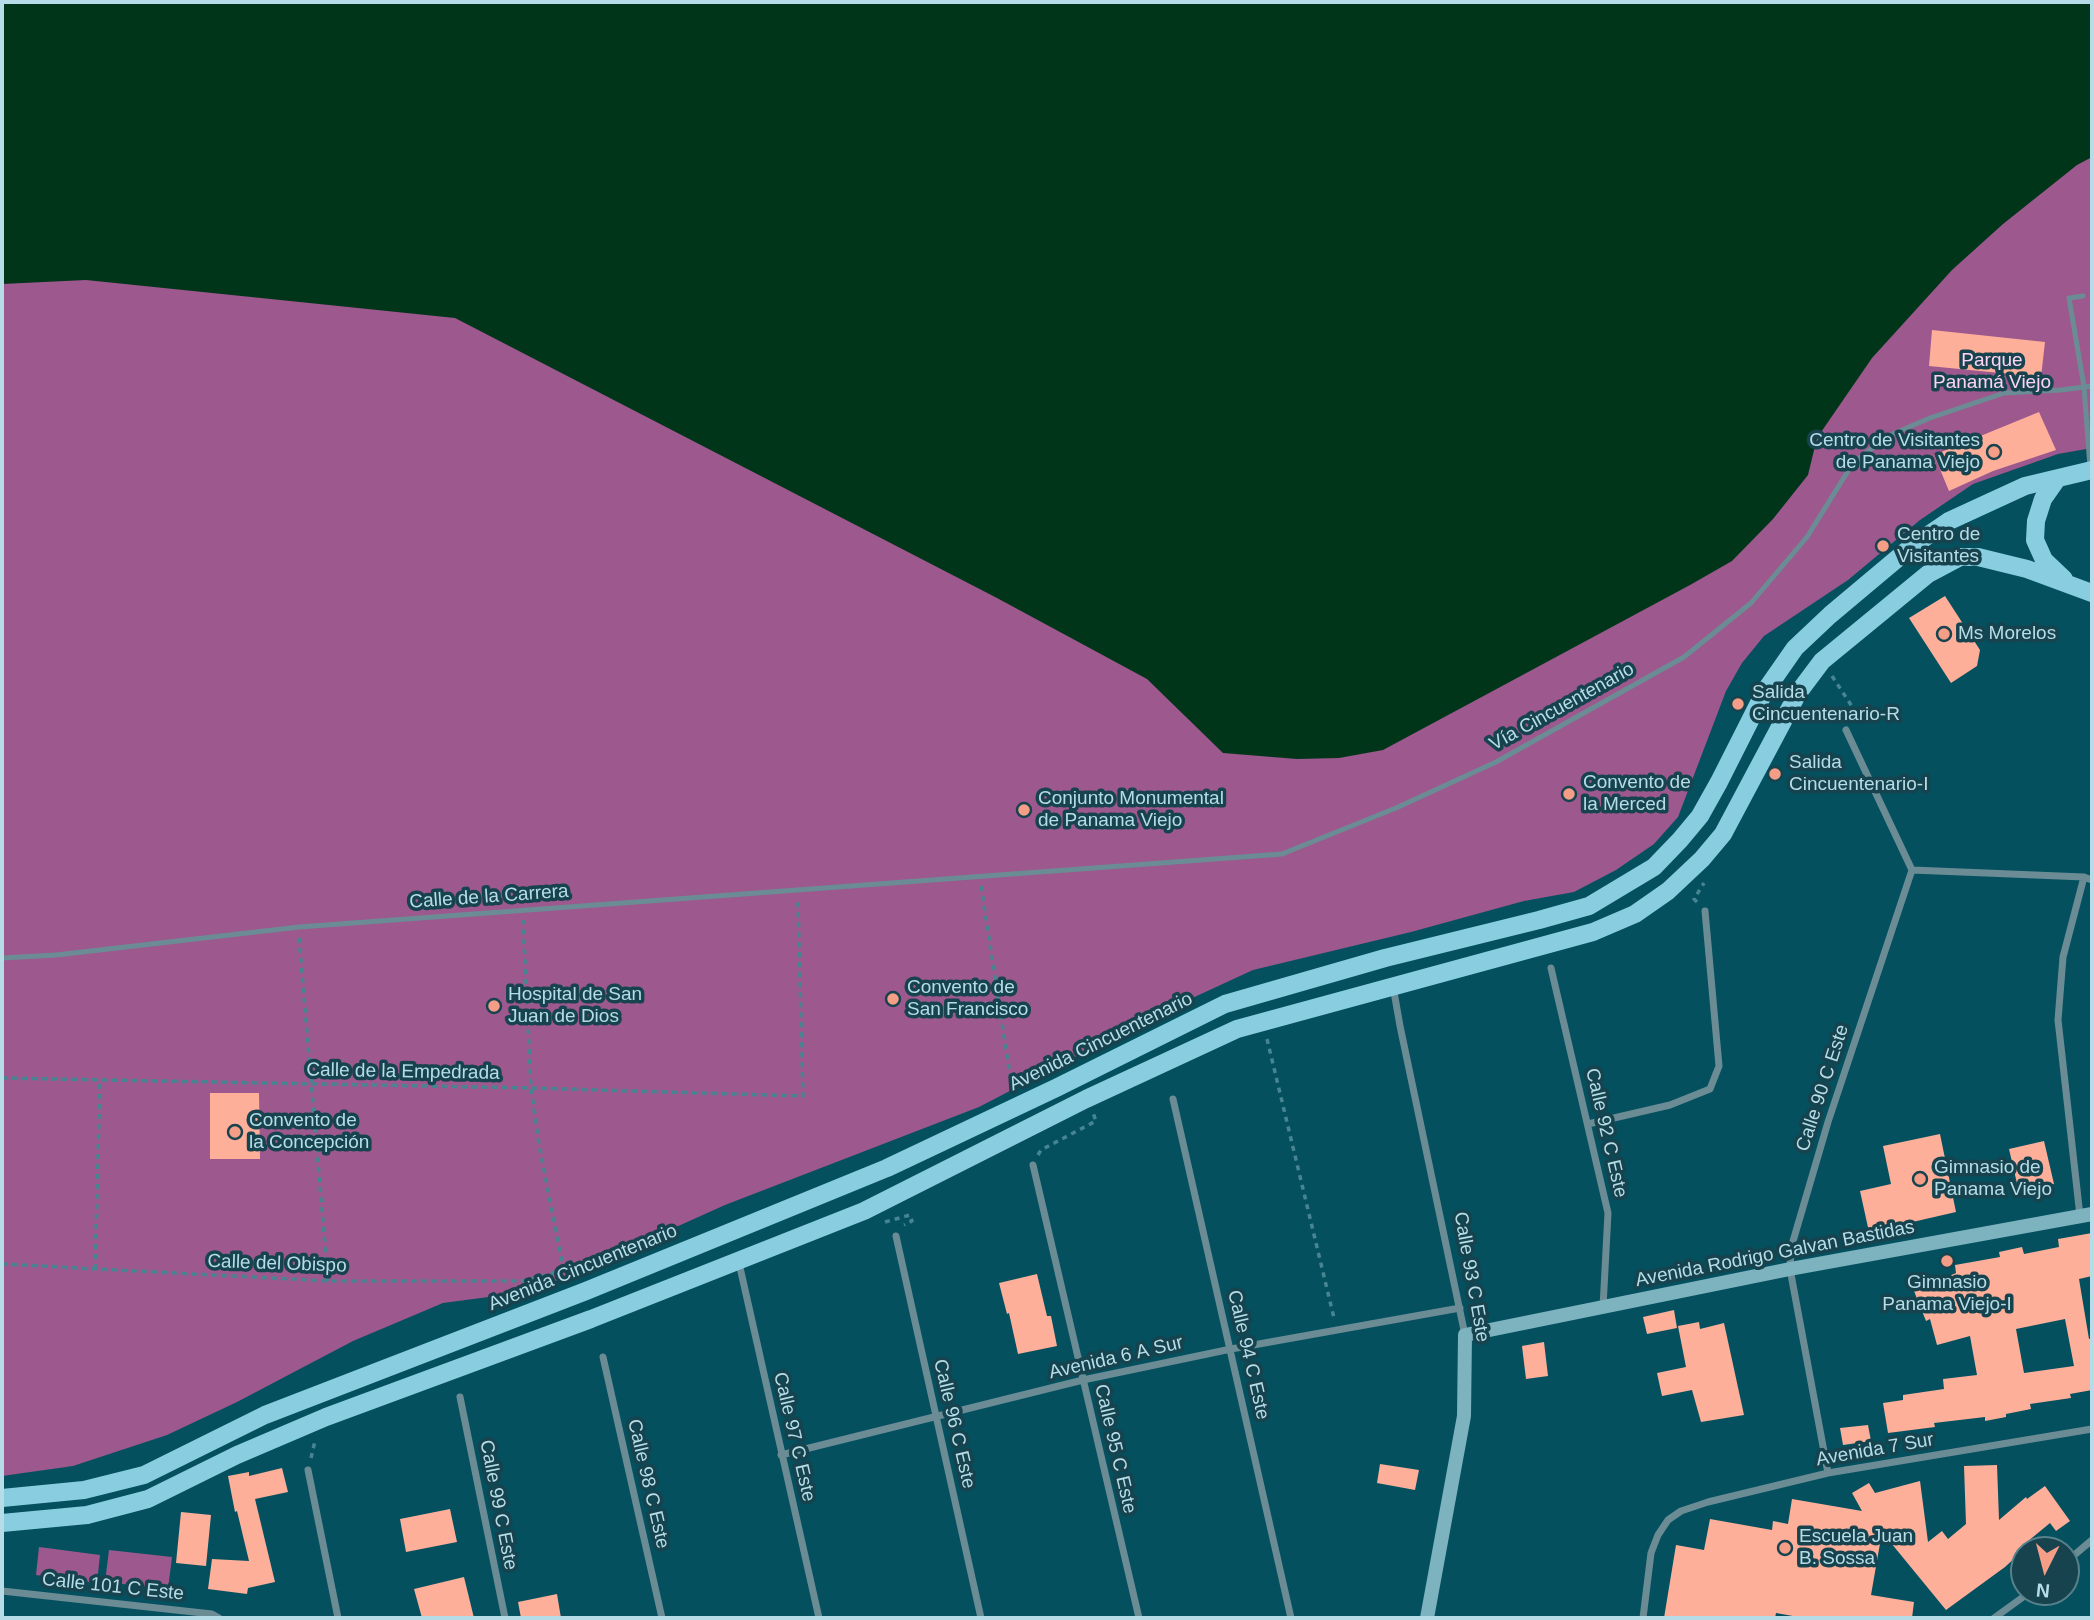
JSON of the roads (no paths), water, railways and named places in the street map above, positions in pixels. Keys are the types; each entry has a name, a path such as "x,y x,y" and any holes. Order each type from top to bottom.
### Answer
{"main road":[{"name":"Avenida Cincuentenario","path":"2,1498 84,1490 144,1475 265,1415 586,1291 887,1168 1226,1004 1385,958 1589,906 1654,867 1700,816 1765,691 1795,648 1830,615 1910,547 1949,521 2025,486 2092,470"},
{"path":"2057,479 2043,499 2036,521 2035,540 2044,560 2069,584"},
{"path":"2,1523 87,1515 148,1499 237,1455 326,1417 452,1372 864,1211 1086,1099 1237,1029 1593,932 1635,914 1668,891 1702,859 1723,834 1798,693 1822,661 1928,574 1960,557 1978,557 2014,566 2092,593"}],"street":[{"path":"1846,730 1912,870 2084,877 2092,880"},
{"name":"Calle 90 C Este","path":"1828,1473 1790,1269 1791,1248 1828,1122 1912,870"},
{"path":"2084,877 2063,957 2058,1020 2086,1215"},
{"path":"1588,1125 1670,1105 1710,1089 1719,1066 1705,911"},
{"name":"Calle 92 C Este","path":"1550,968 1608,1213 1603,1308"},
{"name":"Calle 93 C Este","path":"1393,985 1399,1026 1465,1335 1464,1416 1427,1618"},
{"name":"Calle 94 C Este","path":"1173,1099 1291,1618"},
{"name":"Calle 95 C Este","path":"1033,1165 1139,1618"},
{"name":"Avenida Rodrigo Galvan Bastidas","path":"1465,1335 1790,1269 2086,1215"},
{"name":"Calle 96 C Este","path":"896,1236 981,1618"},
{"name":"Calle 97 C Este","path":"739,1262 819,1618"},
{"name":"Avenida 6 A Sur","path":"781,1455 1083,1380 1231,1349 1460,1308"},
{"name":"Calle 98 C Este","path":"603,1357 662,1618"},
{"name":"Calle 99 C Este","path":"460,1397 505,1618"},
{"name":"Avenida 7 Sur","path":"1643,1618 1651,1553 1668,1520 1681,1511 1828,1473 2092,1429"},
{"path":"308,1470 338,1618"},
{"name":"Calle 101 C Este","path":"2,1591 212,1614 219,1618"},
{"path":"1994,1618 2011,1606"}],"lane":[{"path":"2083,296 2069,298 2084,387 2092,470"},
{"name":"Vía Cincuentenario","path":"979,877 1282,854 1408,802 1496,762 1684,657 1751,603 1807,537 1853,463 1888,436 1930,418 2004,393 2092,386"},
{"name":"Calle de la Carrera","path":"2,958 56,955 299,927 979,877"}],"place":[{"name":"Centro de Visitantes de Panama Viejo","path":"1994,452"},
{"name":"Centro de Visitantes","path":"1883,546"},
{"name":"Ms Morelos","path":"1944,634"},
{"name":"Salida Cincuentenario-R","path":"1738,704"},
{"name":"Salida Cincuentenario-I","path":"1775,774"},
{"name":"Convento de la Merced","path":"1569,794"},
{"name":"Conjunto Monumental de Panama Viejo","path":"1024,810"},
{"name":"Convento de San Francisco","path":"893,999"},
{"name":"Hospital de San Juan de Dios","path":"494,1006"},
{"name":"Convento de la Concepción","path":"235,1132"},
{"name":"Gimnasio de Panama Viejo","path":"1920,1179"},
{"name":"Gimnasio Panama Viejo-I","path":"1947,1261"},
{"name":"Escuela Juan B. Sossa","path":"1785,1548"}],"park label":[{"name":"Parque Panamá Viejo","path":"1992,372"}]}
